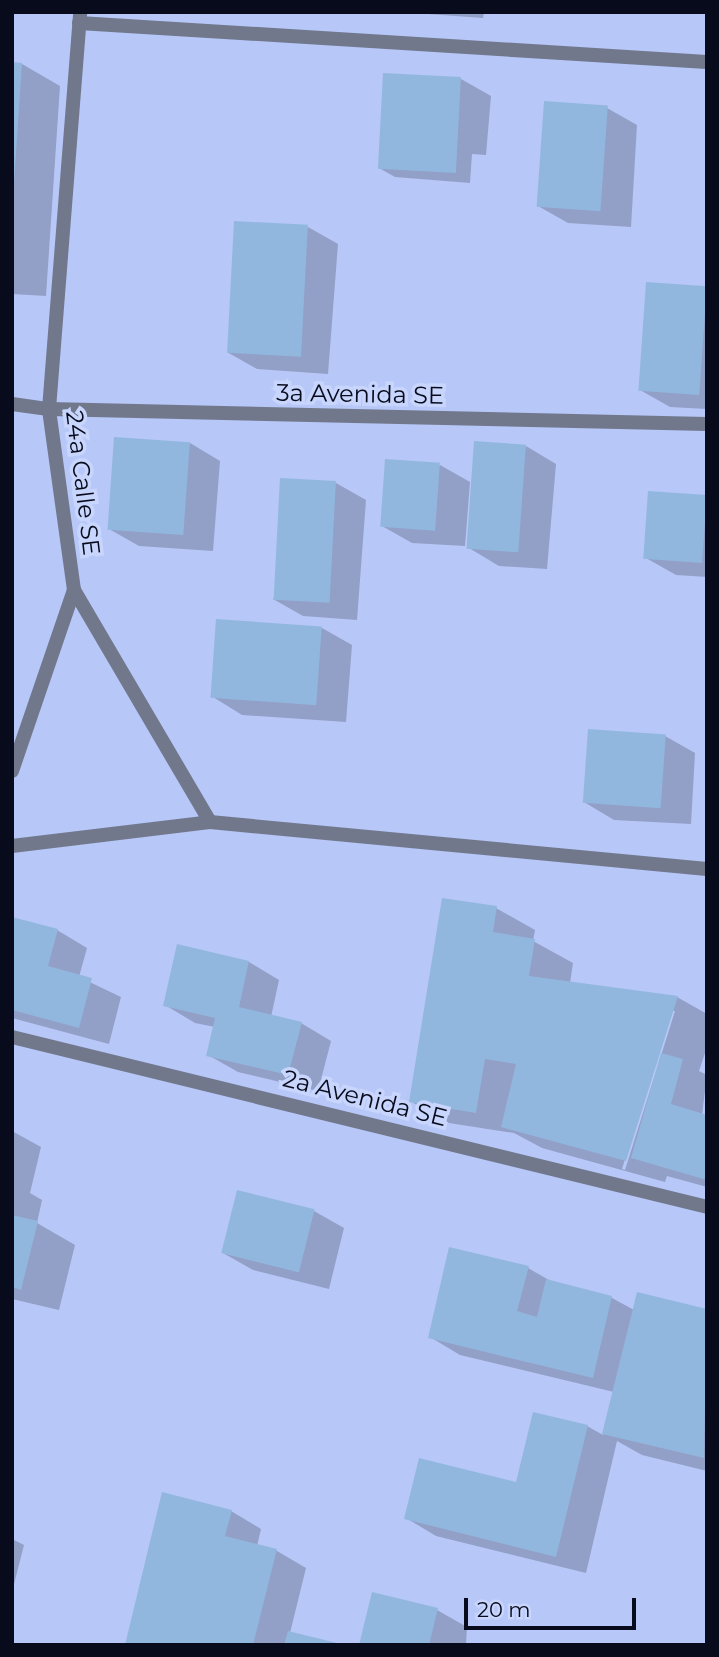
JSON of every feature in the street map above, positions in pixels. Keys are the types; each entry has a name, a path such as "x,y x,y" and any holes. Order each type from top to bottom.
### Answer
{"street":[{"path":"80,18 707,62"},
{"name":"24a Calle SE","path":"12,771 74,590 49,410 80,18"},
{"name":"3a Avenida SE","path":"12,404 49,410 707,424"},
{"path":"74,590 211,822"},
{"path":"12,846 211,822 707,869"},
{"name":"2a Avenida SE","path":"12,1037 707,1207"}],"building":[{"path":"12,62 22,63 14,183 12,183"},
{"path":"383,73 461,77 456,173 378,169"},
{"path":"544,101 608,105 600,211 537,207"},
{"path":"234,221 308,225 301,357 227,353"},
{"path":"646,282 707,286 699,395 638,391"},
{"path":"114,437 190,442 183,535 108,530"},
{"path":"474,441 526,445 518,552 466,549"},
{"path":"385,459 440,463 435,531 380,527"},
{"path":"280,478 336,481 330,603 274,600"},
{"path":"648,491 707,495 702,563 643,559"},
{"path":"216,619 322,626 316,705 210,698"},
{"path":"588,729 666,734 661,808 583,803"},
{"path":"442,898 497,906 493,932 535,939 529,976 678,996 626,1161 501,1127 516,1064 485,1059 476,1113 409,1102"},
{"path":"12,917 58,929 48,966 92,978 79,1028 12,1010"},
{"path":"177,944 249,961 239,1007 302,1022 288,1075 206,1056 215,1018 163,1006"},
{"path":"661,1053 683,1059 671,1104 707,1115 707,1180 631,1158"},
{"path":"237,1190 315,1209 299,1272 221,1253"},
{"path":"12,1215 38,1221 21,1290 12,1287"},
{"path":"449,1247 529,1266 517,1311 537,1317 546,1279 612,1296 593,1378 428,1338"},
{"path":"637,1292 707,1309 704,1458 602,1434"},
{"path":"533,1412 588,1425 556,1557 404,1519 419,1458 516,1482"},
{"path":"162,1492 232,1510 225,1536 277,1549 253,1645 125,1645"},
{"path":"372,1592 438,1608 429,1645 359,1645"},
{"path":"288,1631 341,1644 341,1645 284,1645"}]}
